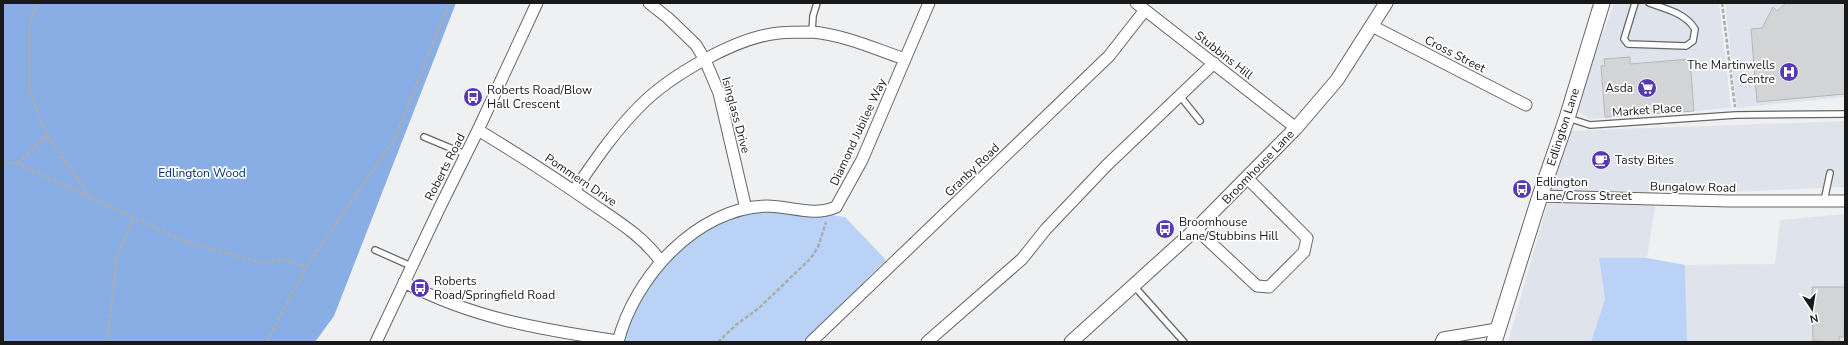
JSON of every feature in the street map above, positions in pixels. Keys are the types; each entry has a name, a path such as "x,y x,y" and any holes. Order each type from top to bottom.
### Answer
{"main road":[{"name":"Edlington Lane","path":"1496,335 1540,196 1567,118 1602,3"}],"street":[{"name":"Roberts Road","path":"376,342 537,3"},
{"name":"Isinglass Drive","path":"649,3 668,18 696,45 705,60 719,93 746,209"},
{"name":"Diamond Jubilee Way","path":"829,210 836,207 841,200 862,160 929,3"},
{"name":"Broomhouse Lane","path":"1071,342 1196,229 1296,128 1337,80 1386,3"},
{"name":"Stubbins Hill","path":"1140,7 1296,128"},
{"name":"Granby Road","path":"811,342 1109,56 1140,7"},
{"name":"Cross Street","path":"1372,26 1526,105"},
{"path":"574,191 613,136 639,106 679,75 705,60 744,42 771,34 812,32 841,36 905,59"},
{"path":"927,342 1022,259 1046,229 1107,165 1214,63"},
{"name":"Pommern Drive","path":"478,130 574,191 636,233 654,251 661,262"},
{"path":"1196,229 1257,286 1269,286 1304,252 1307,238 1247,178"},
{"name":"Bungalow Road","path":"1540,196 1728,201 1845,201"},
{"path":"404,282 437,299 502,320 549,331 618,342 632,302 649,276 674,249 703,227 719,218 746,209 765,206 820,212 829,210"},
{"path":"1441,342 1443,338 1496,335"}],"lane":[{"path":"812,32 813,16 817,3"},
{"path":"1635,3 1624,33 1624,39 1628,44 1686,46 1693,41 1696,29 1689,20 1676,13 1649,3"},
{"path":"1180,96 1200,121"},
{"name":"Market Place","path":"1567,118 1590,125 1733,116 1845,114"},
{"path":"424,137 465,154"},
{"path":"1824,201 1830,173"},
{"path":"375,250 411,266"},
{"path":"1134,286 1184,342"}],"path":[{"path":"38,3 29,24 29,90 47,135 92,198"},
{"path":"267,342 306,267 395,138 449,3"},
{"path":"1722,3 1733,116"},
{"path":"18,164 47,135"},
{"path":"3,162 18,164 194,244 262,263 286,259 306,267"},
{"path":"718,342 737,324 759,308 811,258 818,248 829,210"},
{"path":"107,342 117,256 134,218"}],"shaded area":[{"path":"1614,3 1719,3 1731,108 1591,119 1574,109"},
{"name":"The Martinwells Centre","path":"1725,3 1845,3 1845,97 1737,108"},
{"path":"1845,121 1845,187 1729,192 1658,188 1647,258 1599,259 1605,299 1591,342 1508,342 1568,131"},
{"path":"765,207 845,217 886,260 803,342 621,342 645,288 691,238 719,221"},
{"path":"1845,214 1845,342 1687,342 1685,265 1775,264 1780,220"},
{"path":"1599,258 1647,258 1685,265 1687,342 1591,342 1605,299"}],"green space":[{"name":"Edlington Wood","path":"3,3 456,3 334,316 315,342 3,342"}],"building":[{"name":"The Martinwells Centre","path":"1786,3 1845,3 1845,94 1757,102 1751,29 1762,28 1773,7 1777,11"},
{"name":"Asda","path":"1630,57 1630,64 1690,59 1694,111 1605,117 1601,66 1605,66 1604,59"},
{"path":"1812,287 1845,287 1844,337 1839,337 1839,342 1813,341"}],"place":[{"name":"The Martinwells Centre","path":"1789,72"},
{"name":"Asda","path":"1647,88"},
{"name":"Roberts Road/Blow Hall Crescent","path":"473,97"},
{"name":"Tasty Bites","path":"1601,160"},
{"name":"Edlington Lane/Cross Street","path":"1522,189"},
{"name":"Broomhouse Lane/Stubbins Hill","path":"1165,229"},
{"name":"Roberts Road/Springfield Road","path":"420,288"}]}
